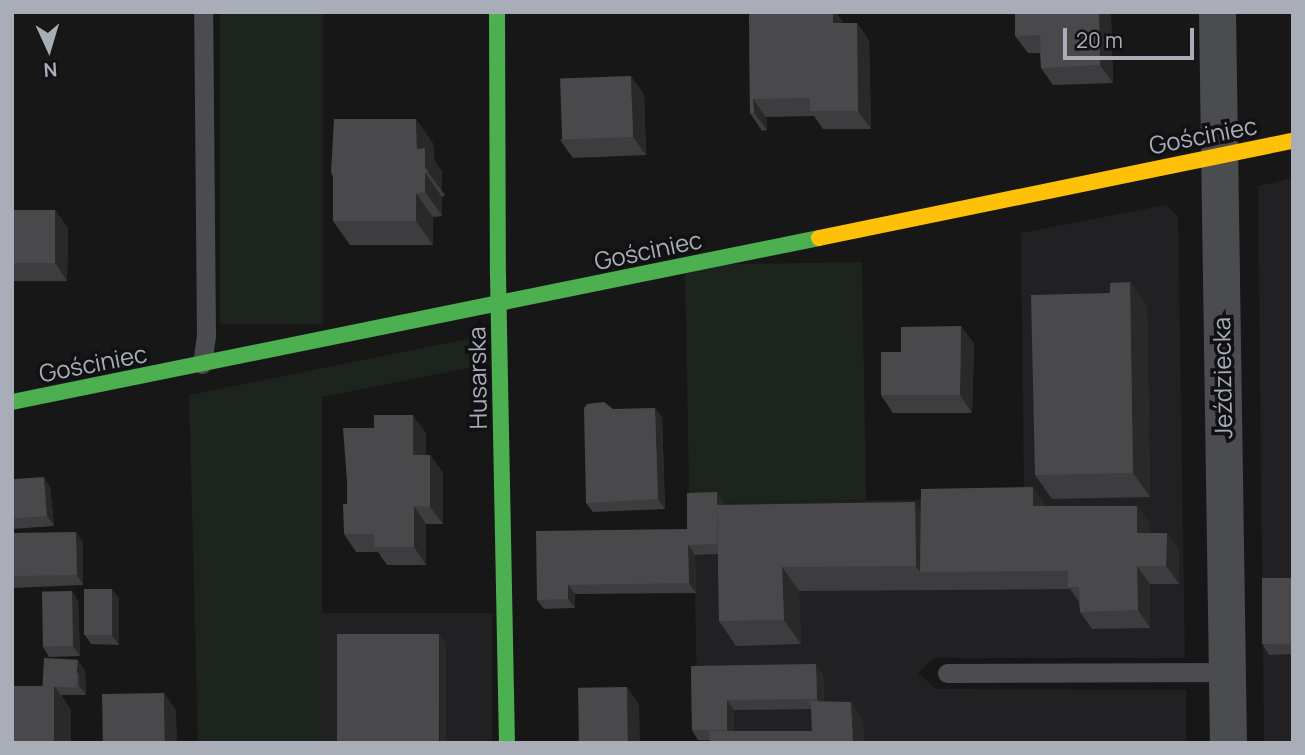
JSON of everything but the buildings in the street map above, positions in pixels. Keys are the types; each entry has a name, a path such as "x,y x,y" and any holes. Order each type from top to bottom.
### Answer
{"street":[{"name":"Husarska","path":"497,12 498,304 508,743"},
{"name":"Jeździecka","path":"1217,12 1228,743"},
{"name":"Gościniec","path":"12,402 1293,141"}],"lane":[{"path":"202,364 206,335 203,12"},
{"path":"947,673 1227,672"}],"shaded area":[{"path":"220,12 323,12 323,324 220,324"},
{"path":"1293,178 1293,743 1264,743 1258,186"},
{"path":"1166,205 1178,216 1185,658 934,658 918,673 936,689 1186,690 1186,743 698,743 693,503 1024,498 1021,233"},
{"path":"862,262 866,500 689,503 685,265"},
{"path":"487,335 489,364 322,397 322,743 198,743 189,395"},
{"path":"322,613 492,613 492,743 322,743"}],"traffic: fast":[{"path":"497,12 498,276 507,743"},
{"path":"12,402 819,238"}],"traffic: slow":[{"path":"819,238 1293,141"}]}
